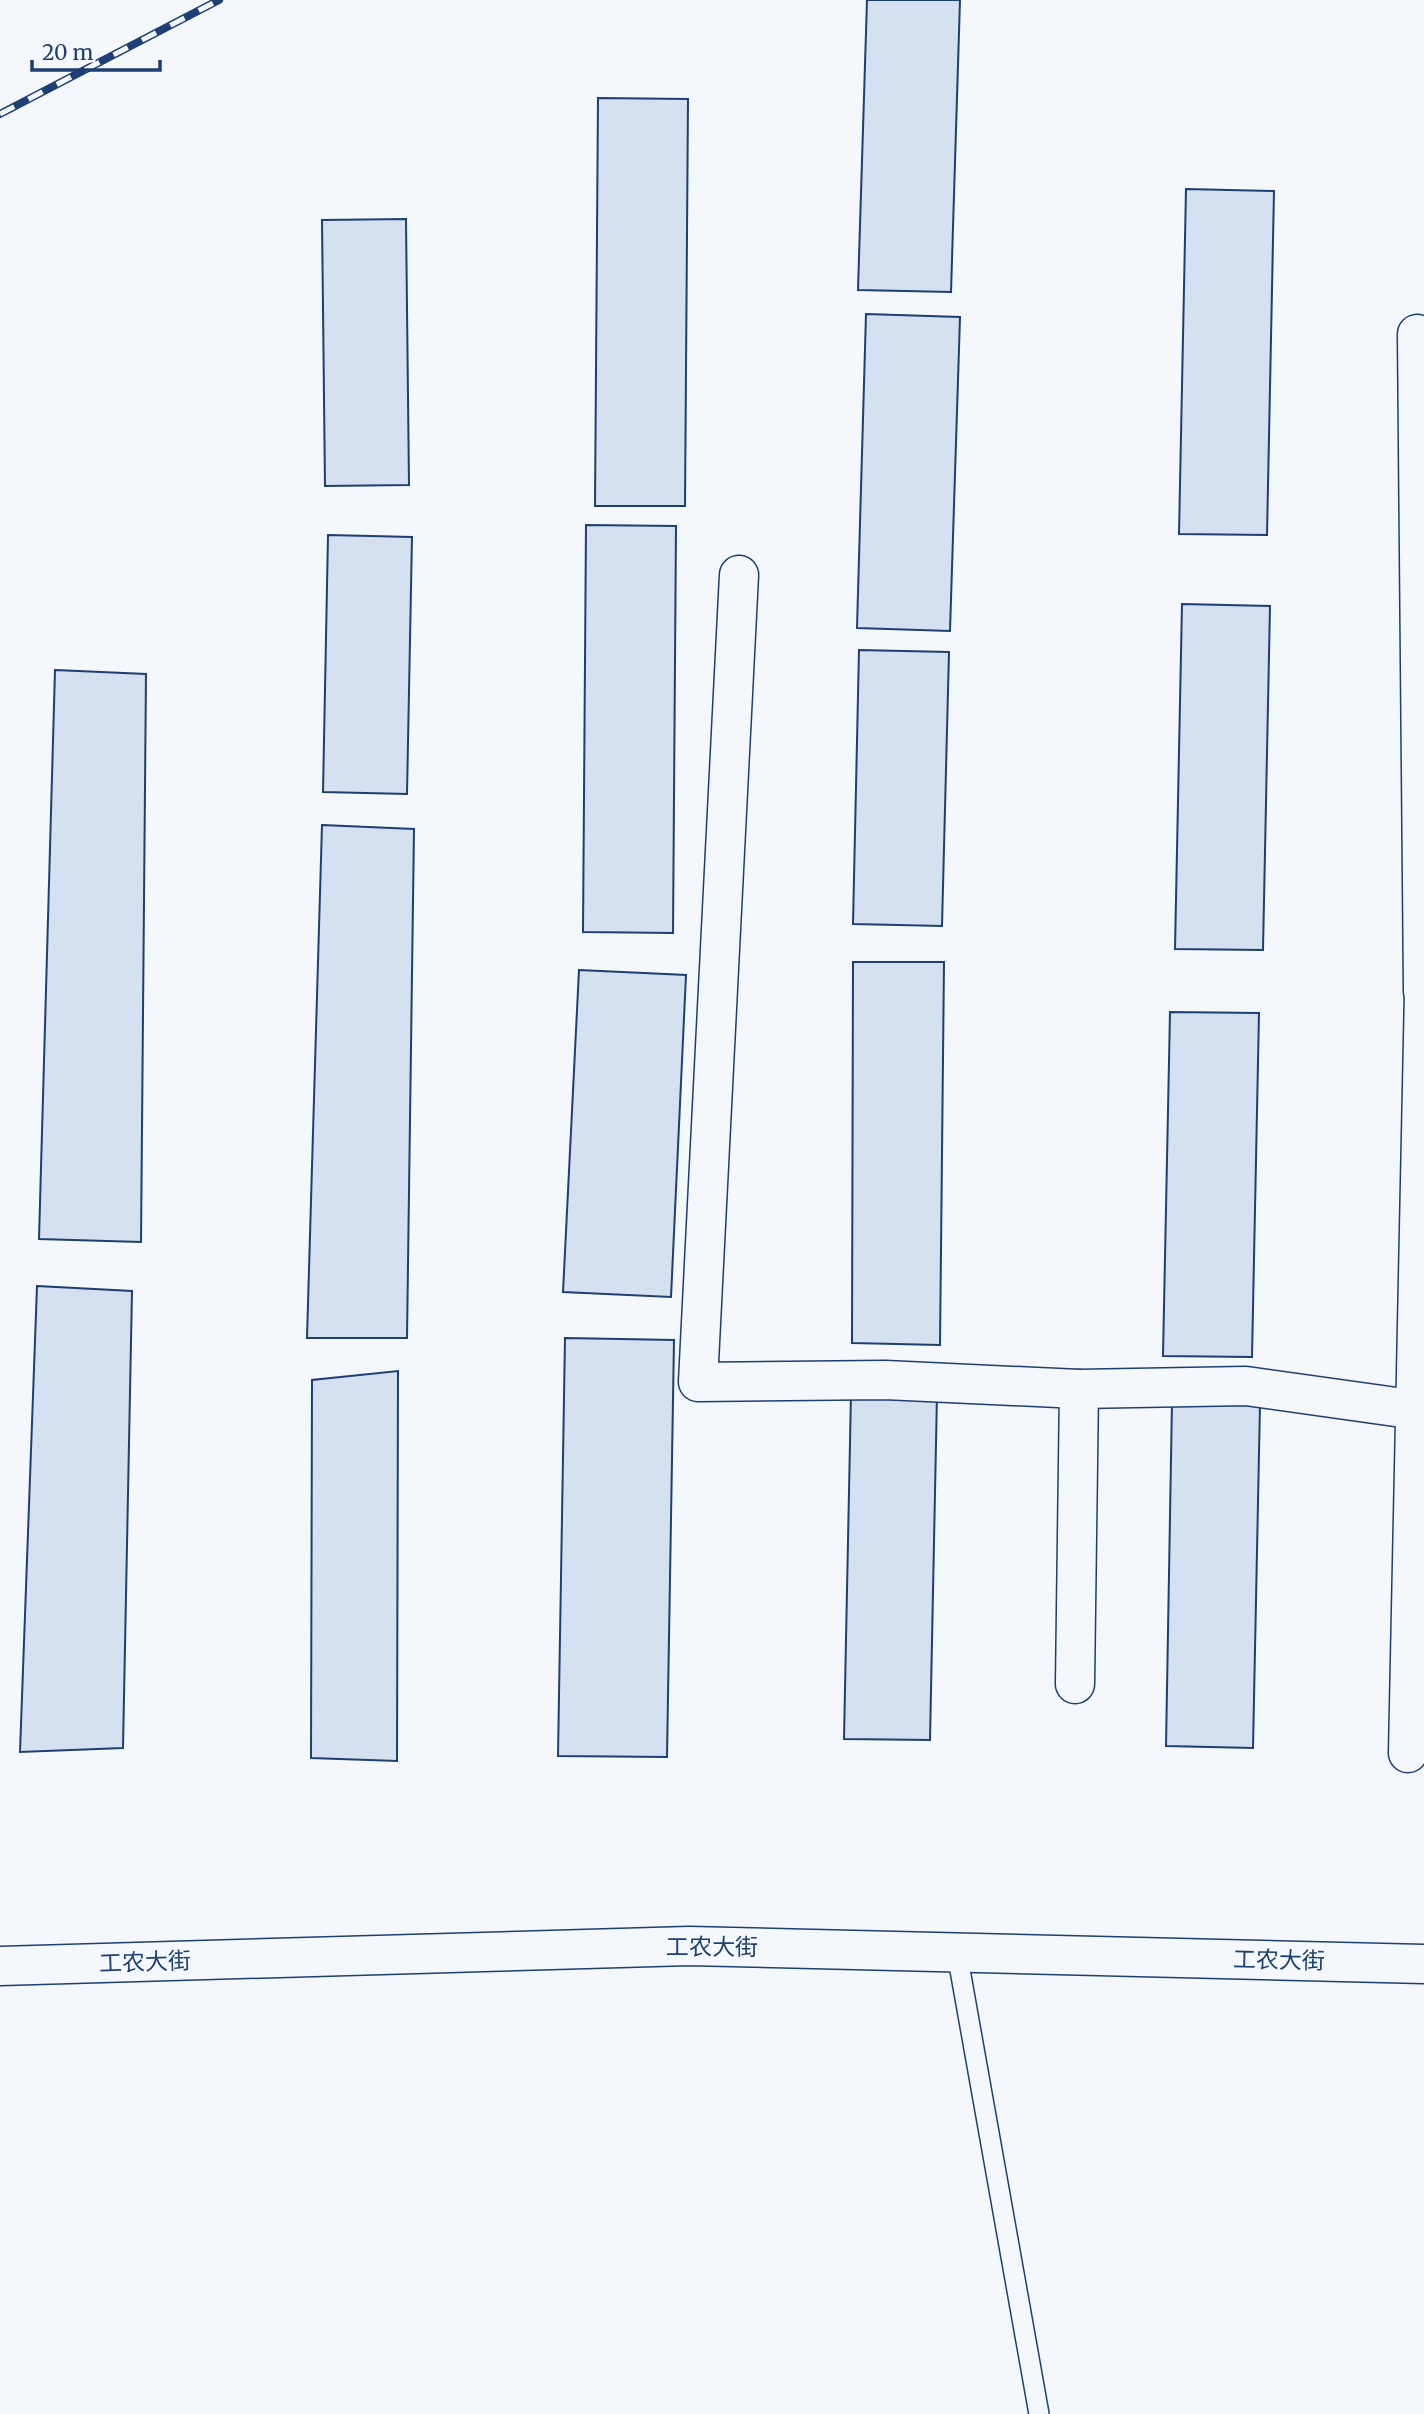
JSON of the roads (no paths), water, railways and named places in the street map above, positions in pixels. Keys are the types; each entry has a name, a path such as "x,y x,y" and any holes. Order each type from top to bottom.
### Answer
{"street":[{"path":"1408,1753 1419,1411 1423,991 1417,334"},
{"path":"738,575 698,1382 885,1380 1079,1389 1246,1386 1419,1411"},
{"path":"1074,1684 1079,1389"},
{"name":"工农大街","path":"0,1966 689,1946 1424,1964"}],"lane":[{"path":"957,1953 1039,2414"}],"railway":[{"path":"0,114 219,0"}]}
